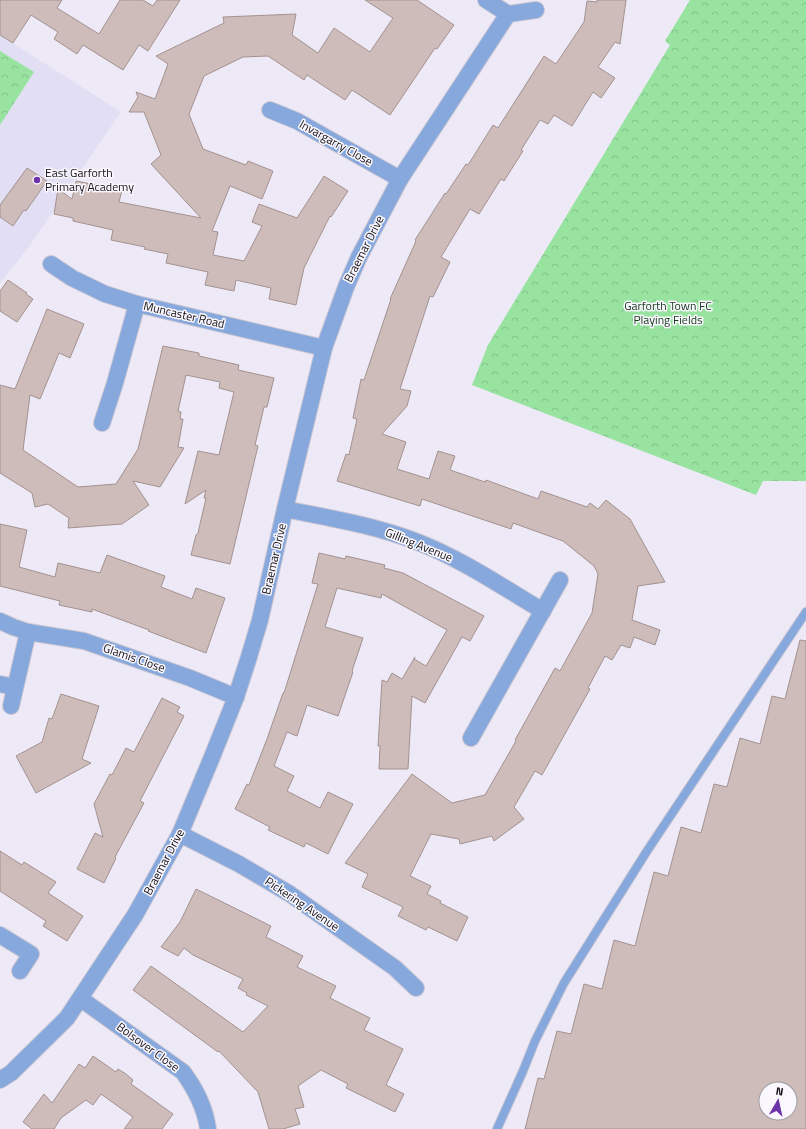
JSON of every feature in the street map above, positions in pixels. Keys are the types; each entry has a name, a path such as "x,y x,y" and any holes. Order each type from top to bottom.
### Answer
{"street":[{"path":"486,0 508,14 536,10"},
{"name":"Braemar Drive","path":"0,1080 11,1073 67,1018 135,915 180,834 236,697 260,620 324,348 346,287 359,257 400,179 508,14"},
{"name":"Invargarry Close","path":"270,110 297,121 400,179"},
{"name":"Muncaster Road","path":"51,264 72,278 105,294 137,304 324,348"},
{"path":"102,423 137,304"},
{"name":"Gilling Avenue","path":"285,509 365,525 416,541 464,564 543,611"},
{"path":"472,738 560,580"},
{"name":"Glamis Close","path":"0,621 28,632 84,641 190,678 236,697"},
{"path":"11,706 8,686 28,632"},
{"name":"Pickering Avenue","path":"180,834 239,864 290,894 395,968 416,988"},
{"path":"0,934 30,954 20,971"},
{"name":"Bolsover Close","path":"81,998 183,1072 194,1086 202,1102 208,1129"}],"lane":[{"path":"497,1129 535,1041 564,983 647,851 806,612"}],"shaded area":[{"name":"East Garforth Primary Academy","path":"0,35 121,112 28,248 0,283"}],"green space":[{"name":"Garforth Town FC Playing Fields","path":"690,0 806,0 806,481 763,481 756,495 472,385 488,345 670,45 665,41"},
{"path":"0,51 34,72 0,125"}],"building":[{"path":"0,0 62,0 57,8 99,34 120,0 143,0 153,6 157,0 180,0 148,51 139,45 123,70 83,45 77,54 54,39 58,32 31,15 13,43 0,35"},
{"path":"365,0 417,0 454,25 437,49 435,48 390,115 352,90 345,100 307,75 304,80 268,56 243,57 204,76 189,114 203,149 246,165 248,161 273,171 262,199 230,186 212,231 218,232 213,255 244,261 262,226 252,222 259,204 297,218 324,176 348,191 331,217 330,216 304,268 296,305 269,299 271,288 236,280 234,291 205,285 208,272 166,263 168,254 144,249 145,247 111,240 113,230 73,221 73,218 54,214 58,189 72,199 76,181 122,190 119,202 201,218 151,164 161,155 144,112 129,112 138,97 136,92 155,99 168,64 156,56 224,23 223,17 296,14 292,35 318,53 334,28 370,52 393,18"},
{"path":"597,0 626,0 620,44 615,42 598,67 615,78 601,98 593,92 572,126 554,115 548,124 540,120 504,181 501,179 479,214 470,209 441,257 450,262 433,297 430,296 400,389 411,391 407,406 382,434 406,442 397,469 429,479 438,451 455,456 450,470 485,482 486,480 538,499 541,491 587,507 590,503 598,509 606,500 630,519 665,582 638,586 632,620 660,630 655,645 634,637 630,648 621,645 612,660 605,656 588,688 590,689 542,775 535,771 514,807 524,819 494,841 492,836 460,844 459,839 431,834 410,876 431,886 427,894 441,901 440,903 468,917 457,941 428,927 426,930 398,916 403,907 362,887 368,874 345,863 412,774 452,803 485,795 555,668 560,671 592,613 598,574 594,566 563,541 513,523 511,529 422,499 420,506 337,481 346,454 349,455 357,419 353,418 361,379 364,380 390,299 416,241 415,240 445,193 446,194 466,164 468,165 493,125 498,128 544,56 556,64 584,22 587,1 597,2"},
{"path":"27,168 47,181 26,211 24,210 13,226 0,217 0,205"},
{"path":"8,280 33,299 17,322 0,311 0,291"},
{"path":"47,309 84,324 70,358 59,353 40,399 30,395 23,450 78,487 116,484 138,449 163,346 199,353 199,356 239,365 238,370 274,378 267,407 264,407 255,445 258,446 230,564 191,555 196,535 198,533 206,498 204,498 206,490 185,504 198,451 219,455 234,392 219,388 220,382 186,375 178,411 181,412 180,419 183,419 178,447 184,448 160,487 133,481 149,505 122,524 68,528 69,518 48,504 35,507 32,493 0,473 0,385 15,389"},
{"path":"0,524 27,530 19,567 55,577 58,563 100,573 107,555 165,576 161,587 192,599 196,588 225,598 206,653 92,609 92,612 59,605 60,601 0,586"},
{"path":"319,553 345,559 346,556 385,565 384,568 403,573 484,616 470,641 462,637 425,703 412,696 408,769 379,769 380,746 378,746 382,680 387,682 392,673 402,679 415,657 414,659 426,666 447,630 382,594 381,598 337,588 325,627 363,638 338,716 307,705 297,736 287,732 274,766 294,776 287,791 320,808 328,792 353,804 328,854 306,843 304,847 268,830 270,827 235,809 247,784 249,785 284,693 318,584 312,583"},
{"path":"800,640 806,641 806,1129 525,1129 538,1078 544,1079 557,1031 571,1034 584,984 602,989 614,940 635,946 654,872 668,876 681,827 701,833 714,784 727,787 740,738 760,744 772,696 785,699"},
{"path":"61,694 99,706 82,759 91,763 36,793 16,756 42,742 49,718 52,719"},
{"path":"162,698 180,707 177,712 184,716 140,801 144,803 115,857 116,858 104,883 77,869 95,833 103,837 94,804 110,774 112,775 126,748 134,752"},
{"path":"0,851 22,865 24,862 56,882 48,893 83,916 67,941 43,926 46,921 0,891"},
{"path":"196,889 271,926 266,937 303,956 297,967 336,986 330,998 370,1018 364,1030 403,1049 386,1085 404,1094 395,1112 346,1088 348,1084 321,1070 298,1086 304,1107 295,1109 300,1124 283,1129 269,1129 258,1092 219,1051 218,1052 133,990 151,966 243,1032 268,1006 246,995 247,993 238,988 243,979 193,955 184,948 178,956 161,947 180,922"},
{"path":"93,1056 116,1072 118,1069 126,1074 133,1080 131,1084 173,1114 162,1129 124,1129 133,1117 101,1094 93,1105 86,1100 61,1118 54,1129 32,1129 23,1122 44,1094 52,1103 79,1064 85,1068"}],"place":[{"name":"East Garforth Primary Academy","path":"37,180"}]}
